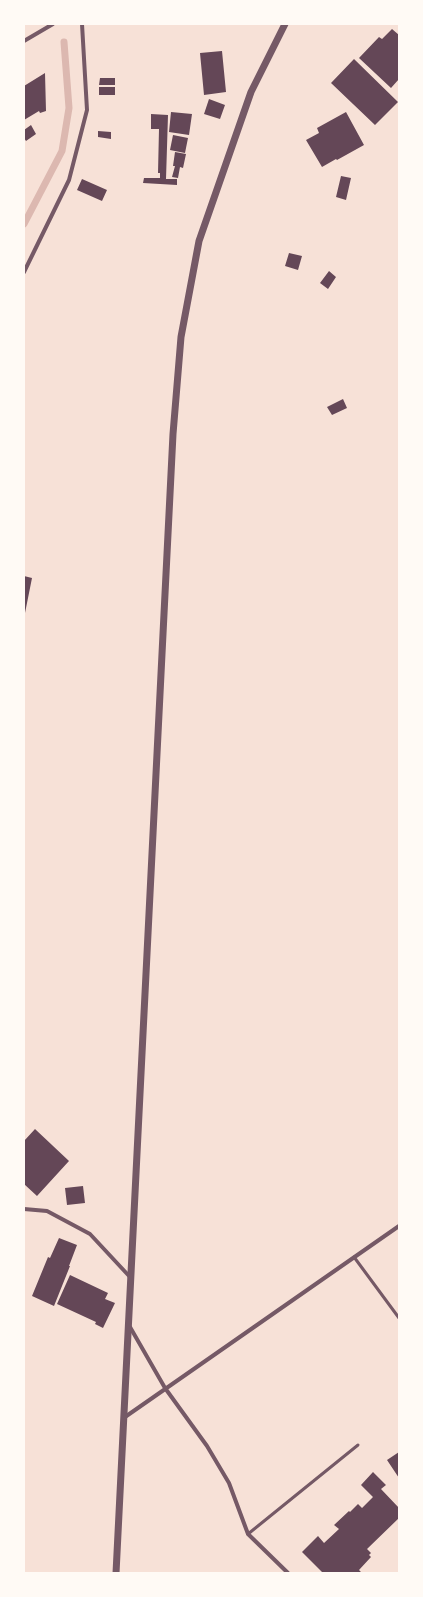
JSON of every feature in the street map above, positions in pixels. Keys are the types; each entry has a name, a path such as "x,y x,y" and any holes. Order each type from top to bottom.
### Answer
{"street":[{"path":"24,42 53,24"},
{"path":"24,272 69,180 87,110 82,24"},
{"path":"116,1573 125,1417 130,1277 172,450 181,337 199,241 251,92 285,24"},
{"path":"24,1209 47,1211 90,1234 130,1277"},
{"path":"125,1417 399,1226"},
{"path":"129,1325 165,1388 207,1446 229,1483 248,1534 288,1573"}],"lane":[{"path":"354,1257 399,1318"},
{"path":"248,1534 358,1444"}],"building":[{"path":"392,29 399,35 399,79 391,88 359,58 379,37 382,39"},
{"path":"222,51 226,92 204,95 200,53"},
{"path":"354,59 398,102 375,125 331,83"},
{"path":"45,73 46,111 40,113 39,111 24,120 24,86"},
{"path":"100,78 115,78 115,85 99,85"},
{"path":"99,87 115,87 115,95 99,95"},
{"path":"209,99 225,105 220,119 204,114"},
{"path":"171,112 192,114 189,135 169,132"},
{"path":"346,112 364,145 322,167 306,140 319,133 317,128"},
{"path":"151,114 168,115 166,179 177,179 177,185 143,183 144,178 160,178 160,173 158,173 159,129 151,129"},
{"path":"31,125 36,134 26,141 24,138 24,130"},
{"path":"98,131 111,132 111,139 98,137"},
{"path":"173,135 188,138 185,153 170,150"},
{"path":"175,152 186,154 183,168 180,167 178,178 172,177 175,166 173,166"},
{"path":"341,176 351,178 346,200 336,197"},
{"path":"82,179 107,190 102,201 77,190"},
{"path":"289,253 302,256 298,270 285,266"},
{"path":"329,271 336,277 328,289 320,283"},
{"path":"343,399 347,408 332,415 327,407"},
{"path":"24,576 32,578 25,613 24,613"},
{"path":"35,1129 69,1161 37,1196 24,1184 24,1141"},
{"path":"83,1186 85,1203 67,1205 65,1188"},
{"path":"59,1238 77,1245 54,1306 32,1296 48,1257 50,1258"},
{"path":"70,1275 108,1293 105,1299 115,1303 103,1328 95,1324 96,1322 57,1304"},
{"path":"399,1452 399,1478 387,1460"},
{"path":"373,1472 386,1485 381,1489 399,1508 399,1518 367,1549 371,1553 369,1555 371,1557 359,1570 362,1573 323,1573 302,1552 318,1536 324,1543 339,1529 334,1525 358,1504 362,1508 373,1497 361,1485"}],"waterway":[{"path":"24,224 62,151 69,108 64,42"}]}
